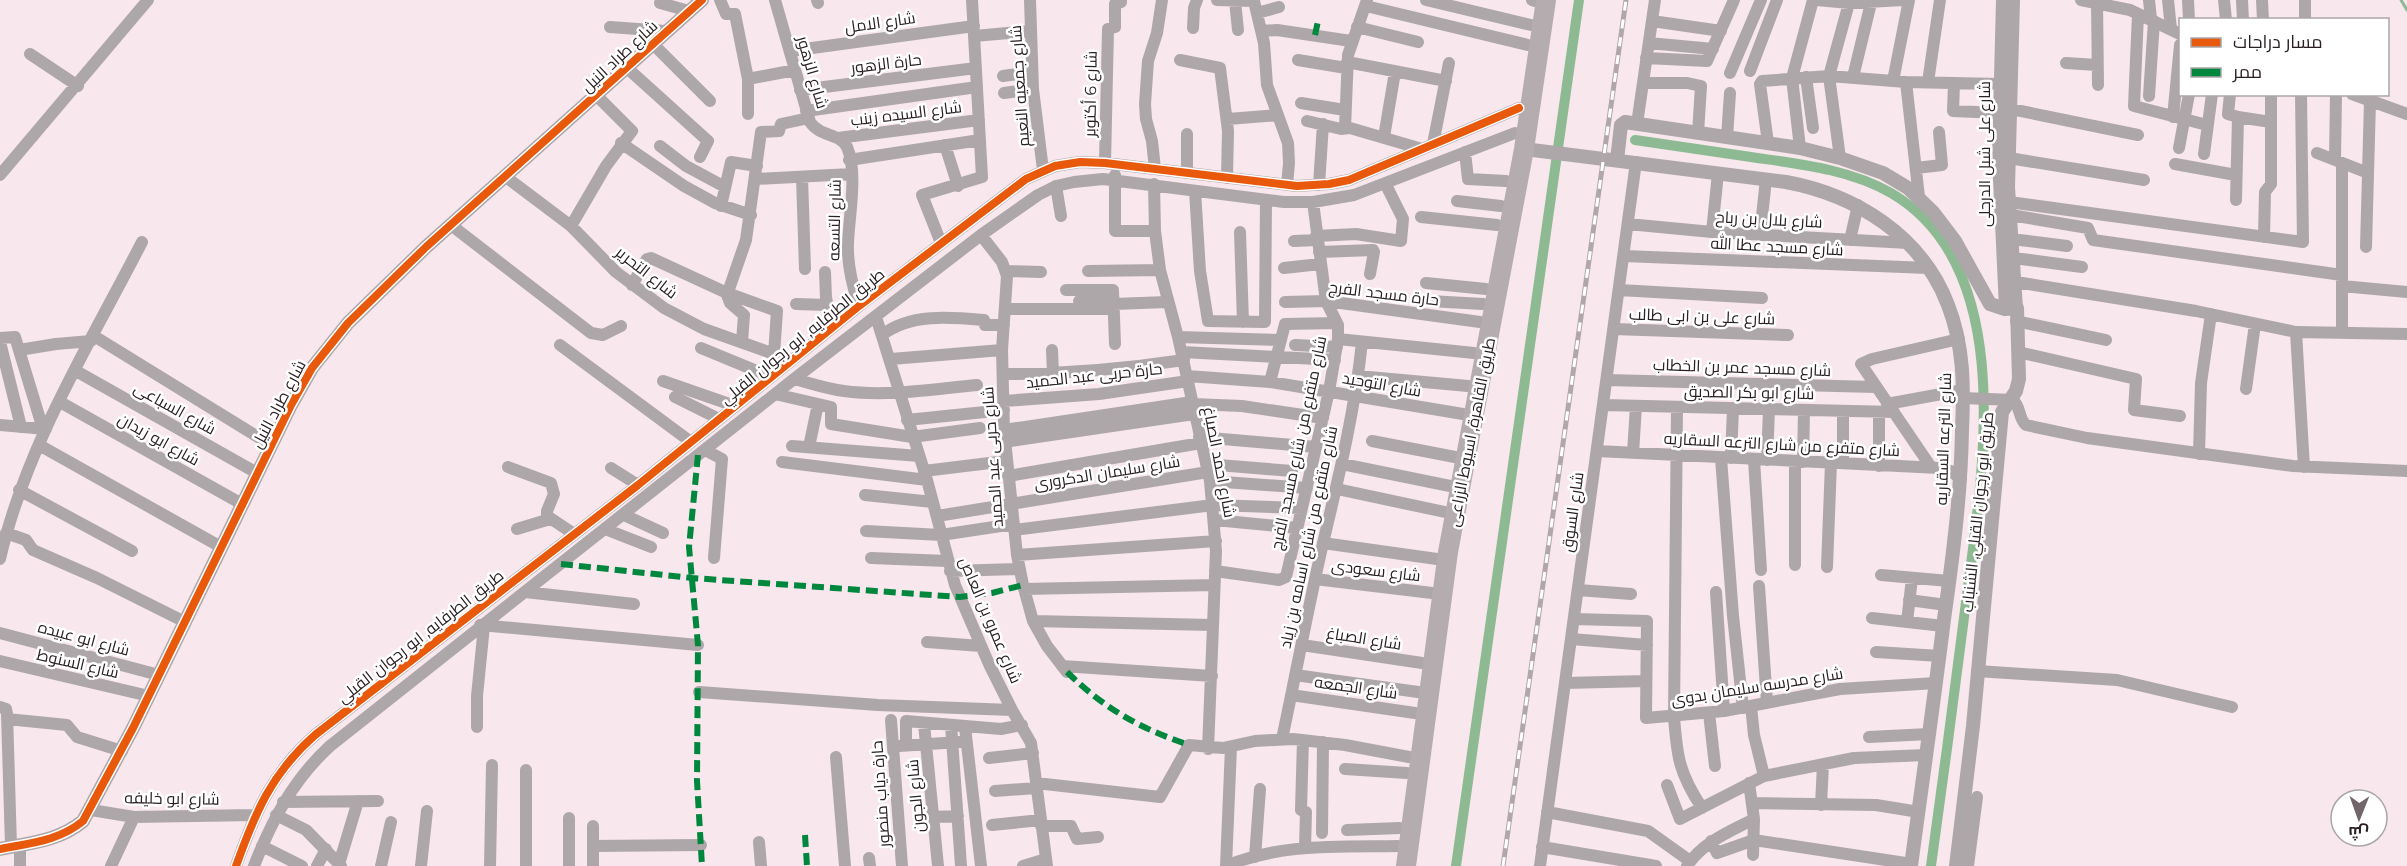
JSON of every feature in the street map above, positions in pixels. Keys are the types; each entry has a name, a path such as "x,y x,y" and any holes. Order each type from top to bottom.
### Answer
{"highway":[{"name":"طريق القاهرة, اسيوط الزراعى","path":"1406,866 1474,353 1506,181 1527,144 1519,108 1537,0"},
{"name":"طريق القاهرة, اسيوط الزراعى","path":"1395,866 1432,593 1455,457 1527,144 1537,0"}],"street":[{"path":"0,175 78,86 148,0"},
{"path":"720,0 726,14 735,14 748,79 748,114"},
{"name":"شارع الزهور","path":"775,0 807,115 819,132 838,138"},
{"path":"941,243 922,195 982,178 972,0"},
{"name":"شارع جمعيه النعيم","path":"1030,0 1033,89 1043,170"},
{"name":"شارع 6 أكتوبر","path":"1121,0 1120,3 1115,4 1114,27 1108,30 1110,164 1115,181 1115,232 1155,231"},
{"path":"1155,169 1145,104 1148,61 1157,33 1162,0"},
{"path":"1193,28 1194,8 1197,0"},
{"path":"1217,0 1254,0 1261,31 1267,85 1289,150 1287,185"},
{"path":"1426,0 1532,25"},
{"path":"1637,124 1655,0"},
{"path":"1647,58 1707,61 1734,0"},
{"path":"1730,73 1761,0"},
{"path":"1750,71 1777,0"},
{"path":"1800,148 1792,78 1815,0 1849,3 1903,0"},
{"path":"1893,81 1908,0"},
{"path":"1929,82 1940,0"},
{"name":"شارع على شبل الدرجلى","path":"2002,0 1999,84 2005,111 2009,158 2009,202 2016,282 2012,312"},
{"name":"شارع على شبل الدرجلى","path":"2012,312 1999,194 2014,0"},
{"path":"2149,0 2153,20 2149,96"},
{"path":"2168,0 2176,31"},
{"path":"2188,0 2189,18"},
{"path":"2224,0 2226,18"},
{"path":"2242,0 2243,18"},
{"path":"2262,0 2263,18"},
{"path":"2305,0 2305,18"},
{"path":"1234,1 1238,30"},
{"path":"2066,63 2097,76 2090,1 2132,8 2176,31"},
{"path":"1852,77 1875,2"},
{"path":"660,3 696,3"},
{"name":"شارع طراد النيل","path":"10,847 58,837 71,831 91,810 271,445 312,368 328,345 451,225 696,3"},
{"path":"1345,128 1347,65 1351,41 1366,3 1528,45"},
{"path":"1840,158 1829,76 1849,3"},
{"path":"1257,13 1279,7"},
{"path":"2132,8 2134,106 2207,125"},
{"path":"1652,21 1720,31"},
{"path":"610,27 665,31"},
{"path":"1357,27 1418,42"},
{"path":"1261,31 1277,30 1351,41"},
{"name":"شارع الامل","path":"790,51 974,31 1031,31"},
{"path":"652,43 710,100"},
{"path":"1649,43 1713,49"},
{"path":"30,54 78,86"},
{"path":"1180,60 1220,67 1228,119 1227,178"},
{"path":"1298,60 1347,65 1446,81"},
{"path":"1307,121 1428,146 1449,63"},
{"path":"626,67 708,141 700,157"},
{"name":"حارة الزهور","path":"800,90 976,68"},
{"path":"748,79 795,70"},
{"path":"1003,76 1032,72"},
{"path":"1384,137 1395,72"},
{"path":"1768,143 1760,83 1829,76 1906,82 1999,84"},
{"path":"1806,77 1813,128"},
{"path":"1906,82 1919,197"},
{"path":"1643,83 1687,83 1701,86 1698,133"},
{"path":"1954,83 1953,111 2005,111 2138,135"},
{"path":"742,342 744,315 730,303 727,293 743,251 751,215 761,131 779,131 781,124 807,115 977,87"},
{"path":"1004,93 1033,89"},
{"path":"1727,137 1730,93"},
{"path":"571,226 621,143 632,130 596,95"},
{"path":"2179,148 2180,96"},
{"path":"2179,118 2188,96"},
{"path":"2204,154 2212,96"},
{"path":"2230,96 2228,114 2271,122"},
{"path":"2264,237 2265,192 2271,184 2271,96"},
{"path":"2009,202 2302,242 2301,96"},
{"path":"2336,96 2342,332"},
{"path":"2357,96 2407,114"},
{"path":"2366,247 2370,101"},
{"path":"1301,103 1346,110"},
{"name":"طريق الطرفايه, ابو رجوان القبلي","path":"236,866 254,815 265,794 282,768 315,735 639,485 859,306 1018,184 1043,170 1067,163 1110,164 1287,185 1320,185 1349,180 1519,108"},
{"path":"1228,119 1278,115"},
{"path":"2236,200 2238,117"},
{"name":"شارع السيده زينب","path":"838,138 979,120"},
{"path":"1617,160 1621,125 1625,122 1800,148 1840,158 1883,173 1896,179 1919,197 1954,242 1986,299 1996,307 2106,340"},
{"path":"1320,185 1323,124"},
{"path":"1916,168 1942,165 1939,132"},
{"path":"1187,134 1187,173"},
{"name":"شارع التسعه","path":"838,138 846,146 851,174 848,255 859,306"},
{"path":"849,160 980,140"},
{"path":"621,143 684,186 721,206 751,215"},
{"name":"طريق الطرفايه, ابو رجوان القبلي","path":"254,866 284,802 304,772 330,746 794,379 1019,207 1056,186 1088,180 1115,181 1154,184 1266,201 1313,202 1354,195 1465,152 1527,144"},
{"name":"شارع الترعه السقاريه","path":"1527,144 1564,154 1766,179 1814,188 1858,205 1884,222 1908,243 1928,268 1947,302 1959,339 1965,395 1961,479 1940,656 1911,865"},
{"path":"945,145 958,186"},
{"path":"660,146 686,166 725,187"},
{"path":"1465,152 1468,179 1506,181"},
{"path":"2317,153 2368,173"},
{"path":"2009,158 2144,180"},
{"path":"721,206 731,162 756,173 802,177 851,174"},
{"name":"شارع السوق","path":"1540,866 1636,162"},
{"path":"2175,164 2236,175"},
{"path":"1712,232 1718,173"},
{"name":"شارع التحرير","path":"506,177 571,226 616,272 666,310 718,335 774,354 788,363"},
{"path":"802,177 805,269"},
{"path":"1760,235 1766,179"},
{"path":"1349,180 1354,195"},
{"path":"1284,268 1318,248 1356,234 1401,241 1403,219 1384,183"},
{"name":"شارع احمد الصباغ","path":"1154,184 1155,231 1160,270 1183,356 1208,473 1215,520 1208,749"},
{"path":"1056,186 1061,216"},
{"path":"1195,191 1197,238 1206,320 1265,322 1266,201"},
{"path":"1457,201 1501,206"},
{"name":"شارع متفرع من شارع مسجد الفرج","path":"1215,571 1279,580 1286,577 1337,349 1337,323 1326,301 1313,202"},
{"path":"1850,240 1858,205"},
{"path":"2011,215 2089,228 2093,240 2407,292"},
{"path":"1421,218 1497,225"},
{"name":"شارع بلال بن رباح","path":"1628,224 1712,232 1908,243"},
{"path":"451,225 591,333 603,335 621,326"},
{"path":"1240,232 1243,322"},
{"path":"981,235 1007,271 1041,272"},
{"path":"2012,239 2067,246"},
{"path":"1294,241 1318,248 1372,250 1374,252 1370,274"},
{"path":"0,559 5,527 44,429 142,242"},
{"name":"شارع مسجد عطا الله","path":"1624,256 1928,268"},
{"path":"632,285 647,259 651,258 727,293 778,312 774,354"},
{"path":"2014,258 2082,267"},
{"path":"1088,271 1160,270"},
{"name":"شارع حربى عبد الحميد","path":"1007,271 1002,350 1004,436 1017,555 1033,621 1064,669 1212,676"},
{"path":"825,272 827,305 833,327"},
{"path":"2016,282 2211,314 2296,332 2407,334"},
{"path":"1426,284 1483,305"},
{"path":"1066,290 1113,290 1115,344"},
{"path":"1619,290 1762,297"},
{"path":"1080,301 1114,304"},
{"path":"1299,301 1299,323"},
{"path":"1429,301 1483,305"},
{"path":"1005,309 1167,302"},
{"name":"حارة مسجد الفرج","path":"1285,302 1483,305"},
{"path":"796,304 827,305"},
{"name":"طريق ابو رجوان القبلي, الشنباب","path":"1956,866 1971,796 1977,672 2002,412 2016,391 2019,379 2018,352 2012,312"},
{"path":"2199,454 2201,383 2211,314"},
{"name":"شارع عمرو بن العاص","path":"876,316 891,359 912,437 926,475 949,566 981,646 1012,710 1029,738 1033,753 1046,863"},
{"path":"882,335 901,324 944,317 984,320 984,325 1004,325"},
{"path":"1270,382 1285,324 1337,323"},
{"path":"2246,389 2255,324"},
{"name":"شارع على بن ابى طالب","path":"1614,329 1788,335"},
{"path":"2296,332 2304,467"},
{"path":"21,427 3,338 15,337 44,429"},
{"path":"1178,337 1281,340"},
{"path":"19,350 92,339 271,445"},
{"path":"1931,467 1887,410 1861,365 1863,362 1959,339"},
{"path":"1003,374 1130,368 1183,356 1276,356 1337,349 1362,342 1474,353"},
{"name":"شارع متفرع من شارع اسامه بن زياد","path":"1282,739 1315,579 1337,489 1355,398 1362,342"},
{"path":"560,345 691,442"},
{"path":"1295,345 1337,349"},
{"path":"701,348 771,377"},
{"path":"891,359 1002,350"},
{"path":"1052,350 1053,373"},
{"path":"2018,352 2136,379 2134,410 2180,416"},
{"name":"شارع السباعى","path":"76,371 257,473"},
{"path":"1358,376 1468,403"},
{"path":"794,379 846,392 900,393 977,385"},
{"name":"شارع التوحيد","path":"1188,379 1270,382 1329,391 1355,398 1468,403"},
{"name":"حارة حربى عبد الحميد","path":"908,420 1099,394 1188,379"},
{"name":"شارع مسجد عمر بن الخطاب","path":"1607,380 1875,387"},
{"path":"663,381 735,406"},
{"path":"775,394 832,408 831,424 912,437 980,428"},
{"name":"شارع ابو بكر الصديق","path":"1604,405 1843,411 1887,410 1965,395 2010,399"},
{"path":"675,397 719,419"},
{"path":"2010,399 2018,405 2023,423 2087,438 2304,467 2407,471"},
{"name":"شارع ابو زيدان","path":"60,402 242,504"},
{"path":"809,447 818,404"},
{"path":"1633,453 1636,406"},
{"path":"1004,436 1193,407 1246,407 1323,418"},
{"path":"1677,407 1674,717 1680,768 1686,784 1702,808"},
{"path":"1733,408 1726,458 1733,616 1747,707 1764,776"},
{"path":"1767,460 1769,409"},
{"path":"1795,565 1799,462 1804,410"},
{"path":"1879,466 1887,410"},
{"path":"1827,567 1843,411"},
{"path":"0,425 44,429"},
{"path":"1008,476 1200,440 1316,447"},
{"path":"1372,441 1455,457"},
{"path":"39,445 222,547"},
{"path":"792,446 919,456"},
{"path":"705,450 722,459 714,558"},
{"name":"شارع متفرع من شارع الترعه السقاريه","path":"1597,451 1931,467 1946,469 1961,479"},
{"path":"1754,460 1761,570"},
{"path":"782,462 926,475 1006,461"},
{"path":"1342,464 1450,486"},
{"path":"508,467 551,483 554,494 546,513 550,519 574,534"},
{"path":"611,468 639,485"},
{"path":"1208,473 1292,471"},
{"path":"1208,473 1307,488"},
{"name":"شارع سليمان الدكرورى","path":"937,516 1208,473"},
{"path":"1337,489 1445,512"},
{"path":"19,490 132,551"},
{"path":"866,495 933,502"},
{"path":"866,531 941,535 1213,505 1302,508"},
{"path":"624,515 663,532"},
{"path":"517,529 550,519"},
{"path":"1215,520 1297,528"},
{"path":"5,527 26,540 33,550 96,578 184,622"},
{"path":"605,529 651,547"},
{"path":"1017,555 1216,541"},
{"path":"1323,543 1437,559"},
{"path":"871,558 949,566 1020,569"},
{"path":"1881,575 1949,581"},
{"path":"1907,622 1912,578"},
{"name":"شارع سعودى","path":"1315,579 1432,593"},
{"path":"1024,590 1214,585"},
{"path":"1759,586 1767,704"},
{"path":"1578,590 1631,594"},
{"path":"525,592 634,604"},
{"path":"1716,592 1724,711"},
{"path":"1909,600 1946,605"},
{"path":"1872,618 1943,626"},
{"name":"شارع مدرسه سليمان بدوى","path":"1574,619 1647,621 1645,717 1674,717 1724,711 1840,689 1936,683"},
{"path":"1033,621 1212,626"},
{"path":"477,727 482,626 698,645"},
{"name":"شارع ابو عبيده","path":"0,633 159,675"},
{"path":"1571,639 1647,645"},
{"path":"927,642 981,646"},
{"name":"شارع الصباغ","path":"1302,645 1422,663"},
{"path":"1876,652 1940,656"},
{"name":"شارع السنوط","path":"0,661 149,696"},
{"path":"1977,672 2117,680 2232,707"},
{"path":"1295,675 1418,692"},
{"path":"1565,682 1646,681"},
{"path":"699,692 878,705 1012,710"},
{"name":"شارع الجمعه","path":"1291,695 1416,713"},
{"path":"0,707 7,711 8,719 4,747 5,806 10,847 20,866"},
{"path":"1709,713 1715,766"},
{"path":"8,719 67,725 77,737 122,750"},
{"name":"حارة دياب منصور","path":"891,720 900,746 902,866"},
{"path":"966,741 900,746 905,722 1001,729 1022,725"},
{"name":"شارع الجون","path":"924,724 938,866"},
{"path":"951,725 962,866"},
{"path":"965,727 981,866"},
{"path":"1869,737 1929,734"},
{"path":"995,791 1037,785 1161,796 1189,745 1208,749 1282,739 1323,742 1408,765"},
{"path":"1304,740 1301,810 1306,812 1305,848"},
{"path":"1322,833 1323,742"},
{"path":"1232,747 1226,866 1305,848 1399,837"},
{"path":"989,758 1033,753"},
{"path":"1667,785 1679,819 1764,776 1869,756 1926,755"},
{"path":"836,757 845,866"},
{"path":"1821,805 1823,764"},
{"path":"490,866 492,765"},
{"path":"1345,769 1408,765"},
{"path":"526,770 526,866"},
{"path":"1749,783 1754,819 1753,855"},
{"path":"1260,789 1262,859"},
{"path":"1968,866 1971,796"},
{"path":"340,865 358,801"},
{"path":"284,802 378,801"},
{"path":"1753,803 1876,805 1919,812"},
{"name":"شارع ابو خليفه","path":"91,810 134,817 254,815"},
{"path":"421,866 427,811"},
{"path":"1547,812 1648,831 1689,864 1711,841 1754,819"},
{"path":"276,815 306,830 340,865"},
{"path":"933,817 958,816"},
{"path":"111,866 134,817"},
{"path":"568,866 569,818"},
{"path":"381,866 391,822"},
{"path":"992,825 1041,823 1071,826 1077,839 1098,837"},
{"path":"593,826 593,866"},
{"path":"1347,830 1399,837"},
{"path":"1711,841 1718,853 1754,840 1911,865"},
{"path":"759,842 761,866"},
{"path":"593,846 701,845"},
{"path":"262,846 302,866"},
{"path":"1542,847 1656,866"},
{"path":"317,866 326,849"},
{"path":"1023,866 1046,863"}],"waterway":[{"path":"1456,866 1579,0"},
{"path":"2401,0 2407,10"},
{"path":"1635,140 1805,165 1858,178 1891,193 1933,228 1960,273 1976,326 1983,384 1983,444 1972,560 1931,866"}],"railway":[{"path":"1503,866 1626,0"}],"marked path":[{"path":"1315,35 1318,21"},
{"path":"698,455 689,547 698,645 697,781 702,866"},
{"path":"561,564 692,578 960,597 992,593 1023,585"},
{"path":"1067,672 1095,697 1124,716 1154,732 1189,745"},
{"path":"805,835 807,866"}],"cycle path":[{"path":"0,849 54,837 83,821 133,728 291,405 312,368 348,323 426,247 702,0"},
{"path":"236,866 266,795 287,764 315,735 638,485 859,306 1026,179 1055,166 1080,162 1297,186 1329,184 1349,180 1519,108"}]}
